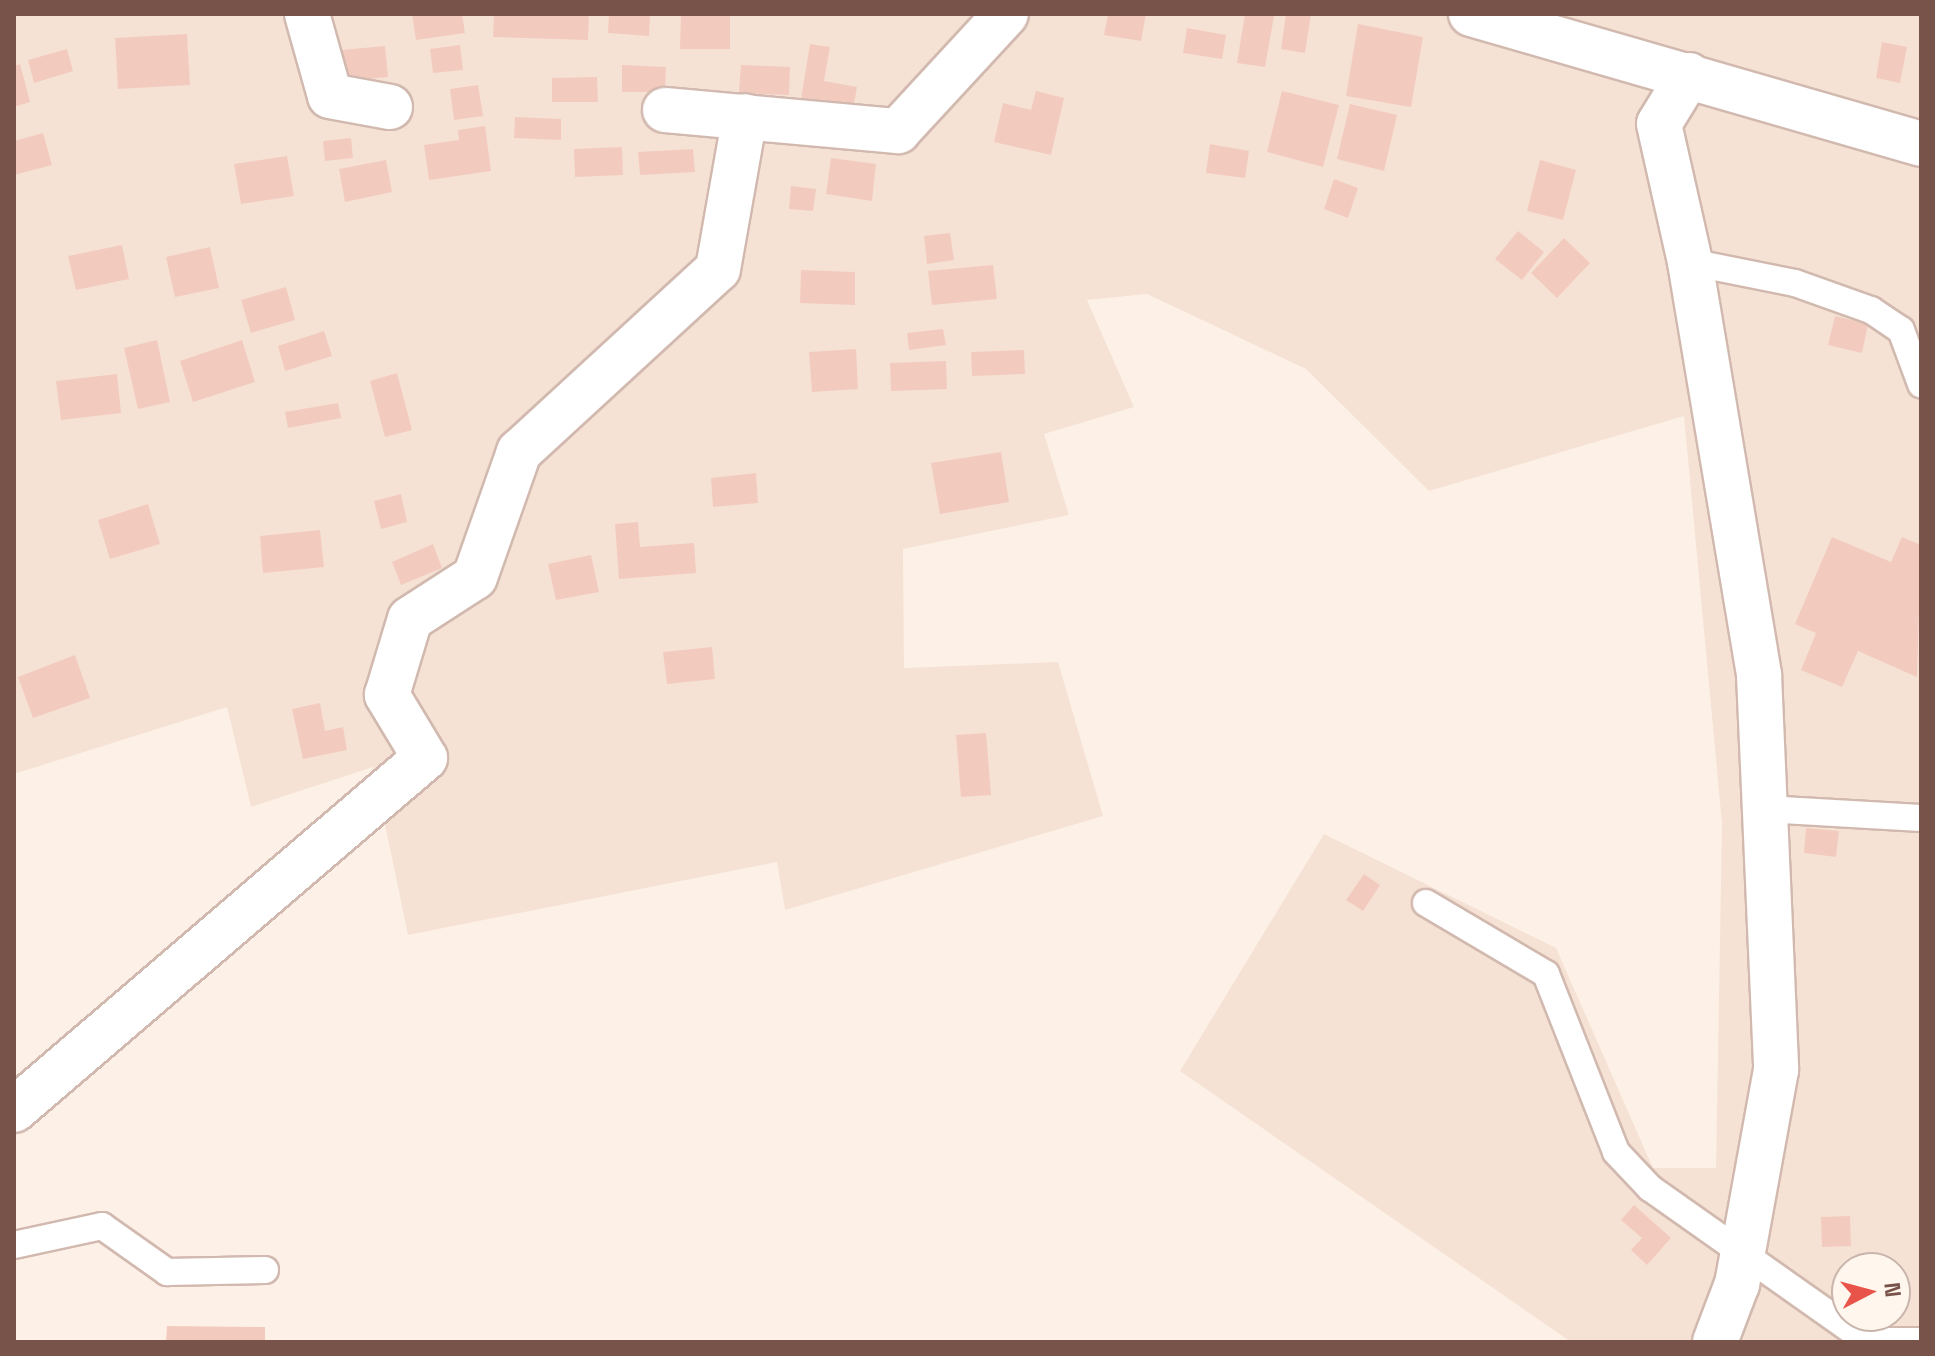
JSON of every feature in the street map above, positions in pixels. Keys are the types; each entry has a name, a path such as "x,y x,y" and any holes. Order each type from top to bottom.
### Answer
{"street":[{"path":"307,14 330,96 390,107"},
{"path":"665,110 898,131 1006,14"},
{"path":"1471,14 1921,144"},
{"path":"1689,75 1659,124 1690,262 1759,675 1776,1070 1742,1256 1715,1342"},
{"path":"14,1110 425,758 387,695 410,619 475,577 519,452 718,269 745,116"}],"lane":[{"path":"1690,262 1795,283 1871,310 1901,330 1921,384"},
{"path":"1765,809 1921,818"},
{"path":"1426,903 1546,974 1616,1152 1650,1188 1742,1256 1867,1341 1921,1341"},
{"path":"14,1245 102,1226 167,1272 265,1270"}],"shaded area":[{"path":"14,14 1921,14 1921,1342 1571,1342 1180,1071 1324,834 1556,948 1653,1168 1716,1168 1722,824 1684,416 1429,491 1306,369 1147,294 1087,300 1134,407 1044,434 1069,515 903,549 904,668 1058,662 1103,816 785,910 777,862 408,935 373,767 251,807 227,707 14,774"}],"building":[{"path":"412,14 462,14 465,33 416,40"},
{"path":"494,14 589,14 588,40 493,37"},
{"path":"609,14 650,14 649,36 608,33"},
{"path":"681,14 730,14 730,49 680,49"},
{"path":"1108,14 1146,14 1141,41 1104,35"},
{"path":"1245,14 1274,16 1265,67 1237,63"},
{"path":"1286,14 1311,14 1305,53 1281,49"},
{"path":"1358,24 1423,37 1411,107 1346,96"},
{"path":"1187,28 1226,35 1222,59 1183,53"},
{"path":"187,34 190,85 118,89 115,38"},
{"path":"1882,42 1907,47 1900,83 1876,78"},
{"path":"810,44 830,47 824,81 857,87 852,114 800,105"},
{"path":"460,45 463,70 433,73 430,49"},
{"path":"385,46 388,77 345,81 342,50"},
{"path":"67,49 73,71 34,83 28,60"},
{"path":"20,64 30,102 14,107 14,66"},
{"path":"622,65 666,67 665,92 622,92"},
{"path":"741,65 790,67 789,95 739,93"},
{"path":"597,77 598,102 552,102 552,78"},
{"path":"478,85 483,116 454,120 450,89"},
{"path":"1036,91 1064,98 1051,155 994,142 1003,103 1031,110"},
{"path":"1282,91 1339,105 1323,167 1267,152"},
{"path":"1350,104 1397,115 1384,171 1337,159"},
{"path":"515,117 561,119 561,140 514,138"},
{"path":"485,126 491,171 429,180 424,145 459,140 458,130"},
{"path":"43,133 52,165 14,175 14,141"},
{"path":"351,138 353,158 325,161 323,141"},
{"path":"1210,144 1249,151 1245,178 1206,173"},
{"path":"622,147 623,175 575,177 574,149"},
{"path":"693,149 695,172 640,175 638,152"},
{"path":"287,156 294,196 241,204 234,164"},
{"path":"831,158 876,164 872,201 826,194"},
{"path":"386,160 392,192 345,202 339,169"},
{"path":"1540,160 1576,170 1563,220 1527,211"},
{"path":"1334,179 1358,188 1348,218 1324,209"},
{"path":"791,186 816,189 813,211 789,209"},
{"path":"1518,231 1544,252 1522,280 1495,259"},
{"path":"950,233 954,260 927,264 924,236"},
{"path":"1564,238 1590,263 1557,298 1531,273"},
{"path":"122,245 129,279 76,290 68,256"},
{"path":"210,247 219,288 175,297 166,257"},
{"path":"993,265 997,299 932,305 928,271"},
{"path":"801,270 855,272 855,305 800,303"},
{"path":"286,287 295,320 251,333 241,300"},
{"path":"1835,316 1868,324 1862,353 1828,345"},
{"path":"943,329 946,345 909,350 907,333"},
{"path":"324,331 332,356 285,371 278,346"},
{"path":"157,340 170,402 138,409 124,348"},
{"path":"242,340 255,382 193,402 180,361"},
{"path":"856,349 858,389 812,392 809,352"},
{"path":"1024,350 1025,374 972,376 971,352"},
{"path":"946,361 947,389 891,391 890,363"},
{"path":"397,373 412,430 385,437 370,381"},
{"path":"117,374 121,413 61,420 56,381"},
{"path":"338,403 341,418 288,428 285,412"},
{"path":"1001,452 1009,502 940,514 931,463"},
{"path":"756,473 758,503 713,507 711,478"},
{"path":"401,494 407,522 381,529 374,501"},
{"path":"148,504 160,544 110,559 98,520"},
{"path":"638,522 640,547 694,543 696,573 619,579 615,524"},
{"path":"320,530 324,567 263,573 260,536"},
{"path":"1832,537 1891,562 1902,537 1921,545 1917,677 1858,651 1842,687 1801,670 1816,633 1795,624"},
{"path":"433,544 442,568 401,585 392,562"},
{"path":"591,555 599,592 556,600 548,564"},
{"path":"712,647 715,679 667,684 663,652"},
{"path":"75,655 90,698 33,718 18,677"},
{"path":"320,703 325,731 343,727 347,750 303,759 292,709"},
{"path":"986,733 991,795 961,797 956,735"},
{"path":"1806,828 1839,831 1836,857 1804,853"},
{"path":"1364,874 1380,885 1363,911 1346,900"},
{"path":"1634,1205 1671,1238 1647,1265 1631,1250 1642,1238 1621,1220"},
{"path":"1850,1216 1851,1246 1822,1247 1821,1217"},
{"path":"167,1326 265,1327 265,1342 166,1342"}]}
